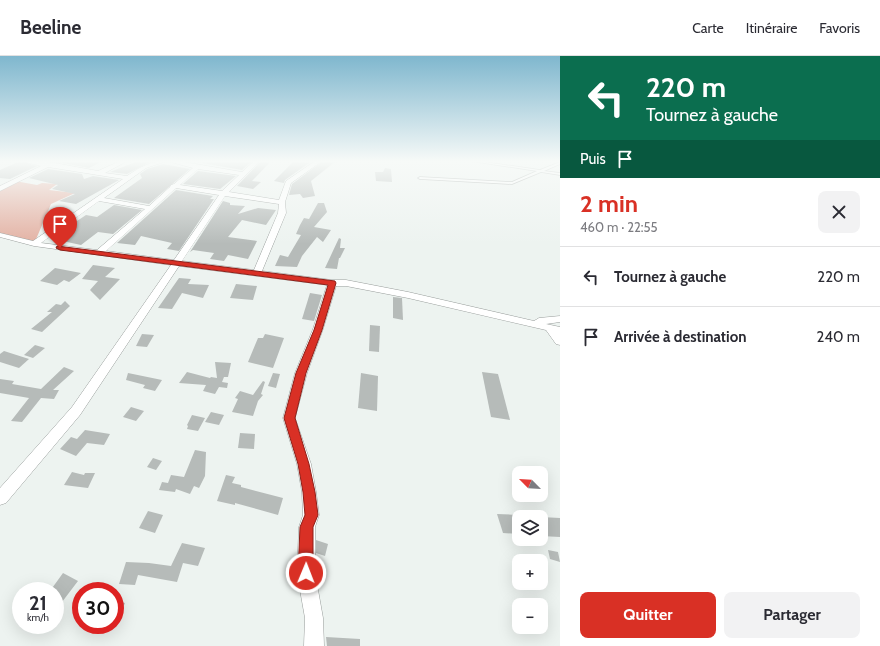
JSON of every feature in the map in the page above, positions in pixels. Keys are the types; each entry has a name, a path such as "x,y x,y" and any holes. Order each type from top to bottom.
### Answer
{"street":[{"path":"34,244 112,189"},
{"path":"99,253 170,189"},
{"path":"189,189 282,202"},
{"path":"1,498 76,411 175,263 228,189"},
{"path":"257,273 282,213 282,202 286,189"},
{"path":"98,199 149,208"},
{"path":"0,235 34,244 99,253 332,283 346,282 560,330"},
{"path":"314,646 314,618 306,573 306,527 311,515 309,492 304,464 289,418 301,373 318,330 332,283"},
{"path":"529,322 560,319"},
{"path":"549,327 560,341"}],"shaded area":[{"path":"0,189 51,189 49,190 75,193 51,204 34,244 0,235"}],"building":[{"path":"52,189 104,189 76,204 59,201 75,194"},
{"path":"127,189 167,189 149,204 114,198"},
{"path":"291,189 313,189 315,196 303,198 300,194 289,195"},
{"path":"176,190 213,196 210,199 214,199 179,251 167,249 172,243 141,236 135,245 117,243"},
{"path":"223,201 230,203 230,205 245,206 238,214 258,208 276,210 266,225 242,220 228,237 257,241 248,259 228,255 224,261 210,259 214,253 193,250 190,252"},
{"path":"318,203 324,203 327,212 314,227 331,230 323,242 317,237 302,256 297,267 275,266 280,255 288,257 301,235 296,234 300,225 304,218 309,219"},
{"path":"114,205 142,210 113,234 98,232 81,245 58,240 64,236 56,234 69,225 86,215 97,217"},
{"path":"339,238 341,239 340,248 345,248 339,258 337,269 325,268"},
{"path":"93,265 115,268 105,277 120,279 100,300 90,290 98,281 82,279"},
{"path":"55,268 81,273 69,282 64,280 57,285 40,281"},
{"path":"179,278 191,279 188,284 209,285 203,298 182,293 172,309 158,308"},
{"path":"236,284 257,286 253,300 230,298"},
{"path":"310,293 322,295 314,321 302,319"},
{"path":"393,297 402,298 403,320 393,318"},
{"path":"65,301 70,306 42,332 31,329 52,312 47,312 56,304 61,305"},
{"path":"370,325 380,326 379,352 369,351"},
{"path":"142,334 154,335 147,347 136,346"},
{"path":"265,334 284,338 273,368 248,362 258,338 263,338"},
{"path":"35,345 45,348 33,358 24,355"},
{"path":"4,351 29,359 19,368 0,362 0,354"},
{"path":"215,362 231,363 228,377 224,377 222,382 228,383 227,388 219,387 215,394 203,391 206,385 179,383 187,372 210,378 217,378"},
{"path":"64,367 74,371 53,390 59,390 54,399 41,398 22,422 11,421 29,398 0,393 0,379 14,381 12,384 41,389"},
{"path":"482,372 498,374 510,420 491,417"},
{"path":"128,373 162,380 155,391 143,388 145,385 126,380"},
{"path":"273,373 280,374 276,388 268,386"},
{"path":"361,373 378,376 377,411 358,408"},
{"path":"263,381 265,382 261,394 263,395 258,401 253,416 232,412 238,399 235,398 240,391 253,395"},
{"path":"131,407 144,411 136,421 123,417"},
{"path":"211,412 224,415 219,425 205,422"},
{"path":"192,415 205,418 198,431 187,429 187,425"},
{"path":"85,430 110,434 104,445 87,443 76,456 60,449 71,437 77,439"},
{"path":"240,433 255,434 254,449 238,448"},
{"path":"195,450 206,452 205,476 199,488 194,486 190,494 176,489 175,492 159,490 162,482 168,483 171,475 184,477"},
{"path":"153,458 162,461 156,470 147,467"},
{"path":"72,472 84,475 85,473 95,473 88,488 64,485"},
{"path":"226,475 235,477 232,483 241,485 241,487 283,498 278,515 235,503 235,505 217,501"},
{"path":"148,511 163,515 155,533 139,528"},
{"path":"497,514 512,515 512,534 503,533"},
{"path":"548,517 560,518 560,537 548,536"},
{"path":"316,540 328,544 325,556 316,553"},
{"path":"182,543 205,548 198,566 183,563 177,582 138,575 135,585 124,584 124,582 120,582 126,562 171,566"},
{"path":"548,550 558,552 560,562 550,559"},
{"path":"63,573 78,581 72,582 72,589 64,599 64,582 56,582"},
{"path":"326,637 360,639 360,646 327,646"}],"route":[{"path":"60,248 332,283 318,330 301,373 289,418 304,464 309,492 311,515 306,527 306,573"}]}
